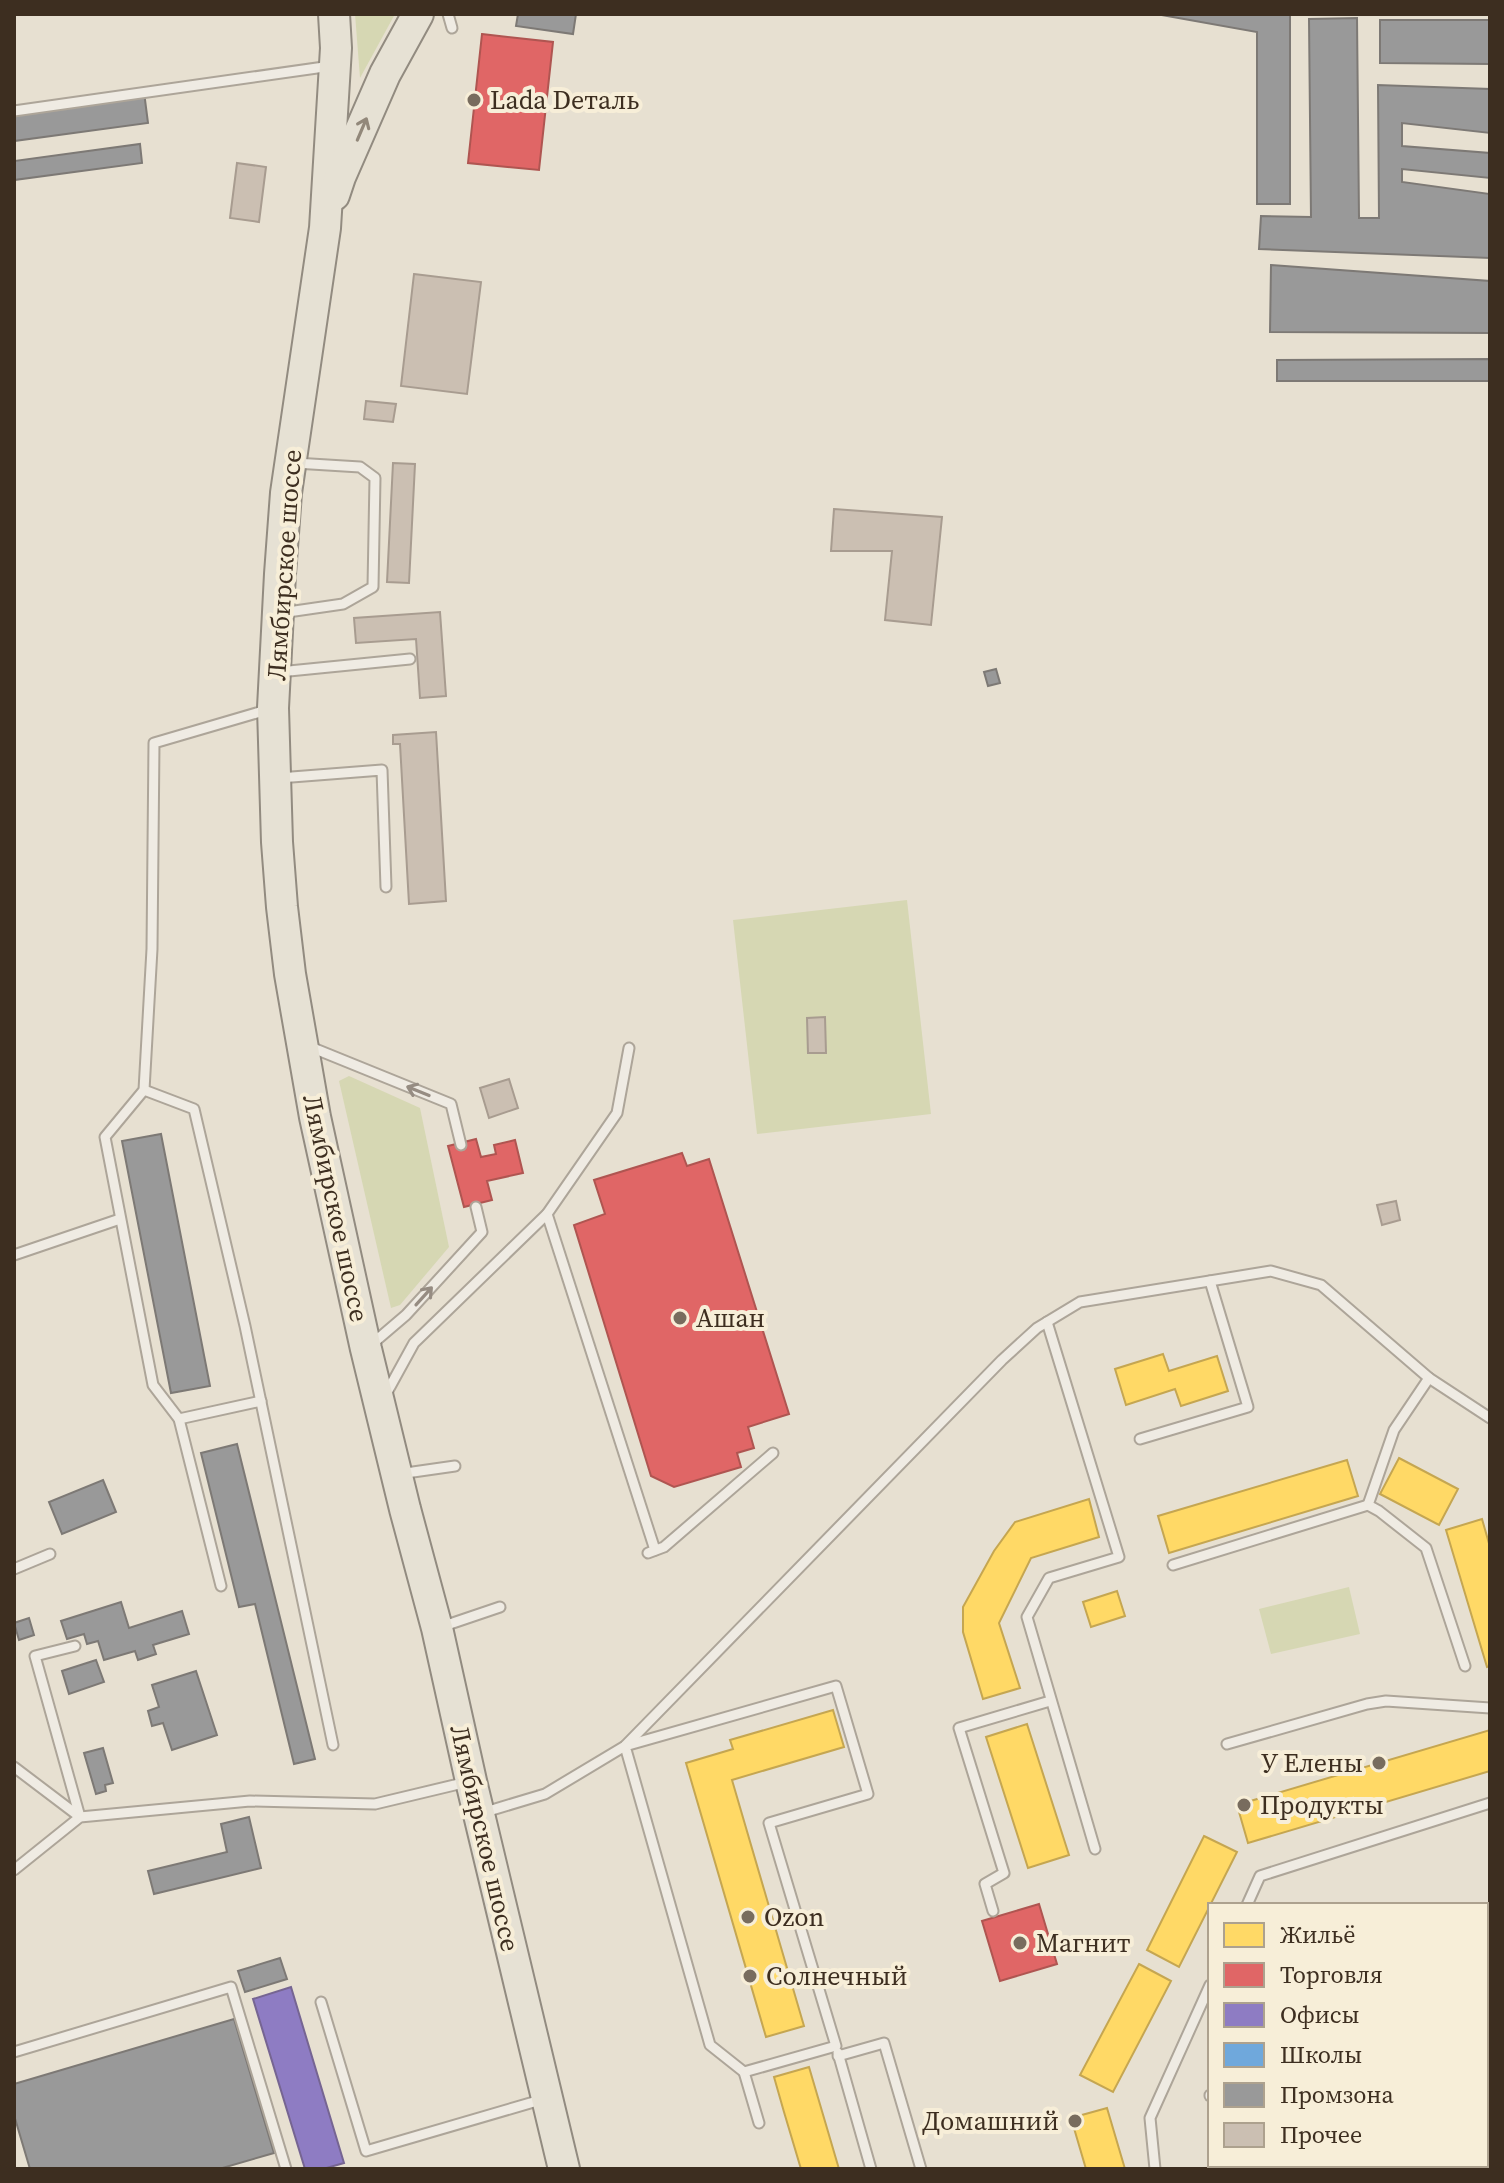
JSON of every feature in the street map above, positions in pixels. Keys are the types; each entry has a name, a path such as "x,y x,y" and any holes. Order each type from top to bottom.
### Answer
{"main road":[{"name":"Лямбирское шоссе","path":"334,14 335,65 325,228 290,463 278,614 273,708 282,907 315,1117 366,1349 437,1628 564,2169"},
{"name":"Лямбирское шоссе","path":"325,228 340,177 385,74 418,14"}],"lane":[{"path":"448,14 452,28"},
{"path":"14,111 335,65"},
{"path":"278,614 343,604 373,587 375,478 360,467 290,463"},
{"path":"275,673 410,659"},
{"path":"221,1586 179,1419 153,1385 105,1137 144,1090 152,949 154,743 273,708"},
{"path":"276,778 382,770 386,887"},
{"path":"301,1042 451,1104 461,1145"},
{"path":"380,1405 414,1343 547,1214 617,1113 629,1048"},
{"path":"144,1090 194,1109 261,1401 333,1745"},
{"path":"366,1349 406,1315 482,1232 476,1207"},
{"path":"547,1214 652,1551 664,1547 773,1453"},
{"path":"14,1255 120,1219"},
{"path":"479,1814 545,1794 625,1746 1002,1360 1047,1322 1080,1302 1271,1271 1321,1285 1429,1378 1490,1418"},
{"path":"1140,1439 1248,1407 1210,1281"},
{"path":"1047,1322 1119,1557 1049,1578 1027,1617 1095,1849"},
{"path":"1368,1505 1394,1430 1429,1378"},
{"path":"179,1419 261,1401"},
{"path":"398,1474 455,1466"},
{"path":"1173,1565 1368,1505 1426,1548 1465,1666"},
{"path":"14,1569 50,1554"},
{"path":"437,1628 500,1607"},
{"path":"75,1646 35,1656 80,1817"},
{"path":"625,1746 836,1686 868,1794 769,1823 871,2169"},
{"path":"993,1911 985,1884 1004,1873 959,1728 1050,1701"},
{"path":"1227,1744 1386,1701 1490,1708"},
{"path":"625,1746 710,2045 744,2072 759,2123"},
{"path":"14,1767 80,1817"},
{"path":"14,1870 80,1817 250,1801 375,1804 471,1781"},
{"path":"1248,1903 1260,1876 1490,1803"},
{"path":"14,2052 231,1987 286,2169"},
{"path":"1155,2169 1150,2118 1208,1989"},
{"path":"321,2002 366,2151 547,2098"},
{"path":"744,2072 884,2043 921,2169"}],"green space":[{"path":"355,14 395,14 360,78"},
{"path":"907,900 931,1114 757,1134 733,920"},
{"path":"349,1076 420,1108 449,1247 400,1305 391,1308 339,1081"},
{"path":"1349,1587 1360,1634 1271,1654 1259,1609"}],"building: Жильё":[{"path":"1163,1354 1169,1371 1217,1356 1228,1391 1181,1406 1175,1389 1126,1405 1115,1369"},
{"path":"1399,1458 1458,1489 1439,1525 1380,1494"},
{"path":"1347,1460 1358,1496 1169,1553 1158,1516"},
{"path":"1089,1499 1099,1537 1031,1558 999,1623 1020,1688 983,1699 963,1632 963,1607 994,1551 1015,1522"},
{"path":"1482,1519 1490,1547 1490,1666 1487,1667 1446,1530"},
{"path":"1117,1591 1125,1616 1091,1627 1083,1602"},
{"path":"833,1710 844,1747 732,1780 804,2026 766,2037 686,1763 733,1749 730,1740"},
{"path":"1027,1724 1069,1855 1028,1868 986,1737"},
{"path":"1490,1730 1490,1771 1248,1843 1237,1805"},
{"path":"1204,1836 1237,1852 1211,1903 1208,1903 1208,1910 1179,1967 1147,1950"},
{"path":"1139,1964 1171,1981 1113,2092 1080,2075"},
{"path":"809,2067 839,2169 801,2169 784,2112 774,2077"},
{"path":"1107,2108 1125,2169 1086,2169 1071,2118"}],"building: Торговля":[{"path":"482,34 553,42 539,170 468,163"},
{"path":"476,1139 481,1157 496,1154 494,1145 515,1140 523,1173 487,1181 492,1200 464,1207 448,1146"},
{"path":"682,1153 687,1166 709,1159 789,1414 748,1427 754,1448 737,1453 741,1467 674,1487 651,1476 574,1225 605,1214 594,1180"},
{"name":"Магнит","path":"1039,1904 1057,1964 1000,1981 982,1921"}],"building: Офисы":[{"path":"291,1987 344,2163 323,2169 305,2169 253,1999"}],"building: Школы":[{"path":"1488,2094 1490,2094 1488,2156"},
{"path":"1418,2167 1474,2169 1419,2169"}],"building: Промзона":[{"path":"518,14 576,14 573,34 516,26"},
{"path":"1156,14 1290,14 1290,204 1257,204 1257,32"},
{"path":"1357,18 1359,218 1379,218 1378,85 1490,89 1490,133 1402,123 1402,146 1490,153 1490,178 1402,169 1402,182 1490,194 1490,258 1259,249 1261,216 1311,217 1309,19"},
{"path":"1380,20 1490,20 1490,64 1380,63"},
{"path":"144,92 148,123 14,141 14,110"},
{"path":"140,144 142,163 14,180 14,161"},
{"path":"1271,265 1490,281 1490,333 1270,332"},
{"path":"1490,359 1490,381 1277,381 1277,360"},
{"path":"996,669 1000,683 988,686 984,672"},
{"path":"161,1134 210,1386 171,1393 122,1141"},
{"path":"237,1444 315,1759 294,1764 255,1604 239,1607 201,1453"},
{"path":"103,1480 116,1512 62,1534 49,1502"},
{"path":"121,1602 129,1628 182,1611 189,1634 153,1645 156,1654 138,1660 135,1651 104,1660 98,1641 87,1644 84,1634 67,1639 61,1621"},
{"path":"29,1618 34,1635 19,1640 14,1623"},
{"path":"96,1660 104,1682 69,1694 62,1671"},
{"path":"196,1671 217,1735 172,1750 163,1723 152,1726 148,1711 159,1707 152,1685"},
{"path":"103,1748 113,1783 105,1785 106,1791 96,1794 84,1753"},
{"path":"249,1817 261,1868 154,1894 148,1871 227,1852 221,1824"},
{"path":"280,1958 287,1979 245,1992 238,1971"},
{"path":"234,2019 274,2153 219,2169 30,2169 14,2115 14,2084"}],"building: Прочее":[{"path":"237,163 266,167 259,222 230,218"},
{"path":"414,274 481,282 467,394 401,386"},
{"path":"366,401 396,404 393,422 364,419"},
{"path":"393,463 415,464 409,583 387,582"},
{"path":"834,509 942,517 931,625 885,620 892,551 831,551"},
{"path":"440,612 446,696 420,698 416,639 356,643 354,618"},
{"path":"436,732 446,901 409,904 400,744 393,744 393,735"},
{"path":"825,1017 826,1053 808,1053 807,1018"},
{"path":"509,1079 518,1108 489,1118 480,1088"},
{"path":"1396,1201 1400,1220 1382,1225 1377,1205"}],"place":[{"name":"Lada Dеталь","path":"474,100"},
{"name":"Ашан","path":"680,1318"},
{"name":"У Елены","path":"1379,1763"},
{"name":"Продукты","path":"1244,1805"},
{"name":"Ozon","path":"748,1917"},
{"name":"Магнит","path":"1020,1943"},
{"name":"Солнечный","path":"750,1976"},
{"name":"Домашний","path":"1075,2121"}]}
